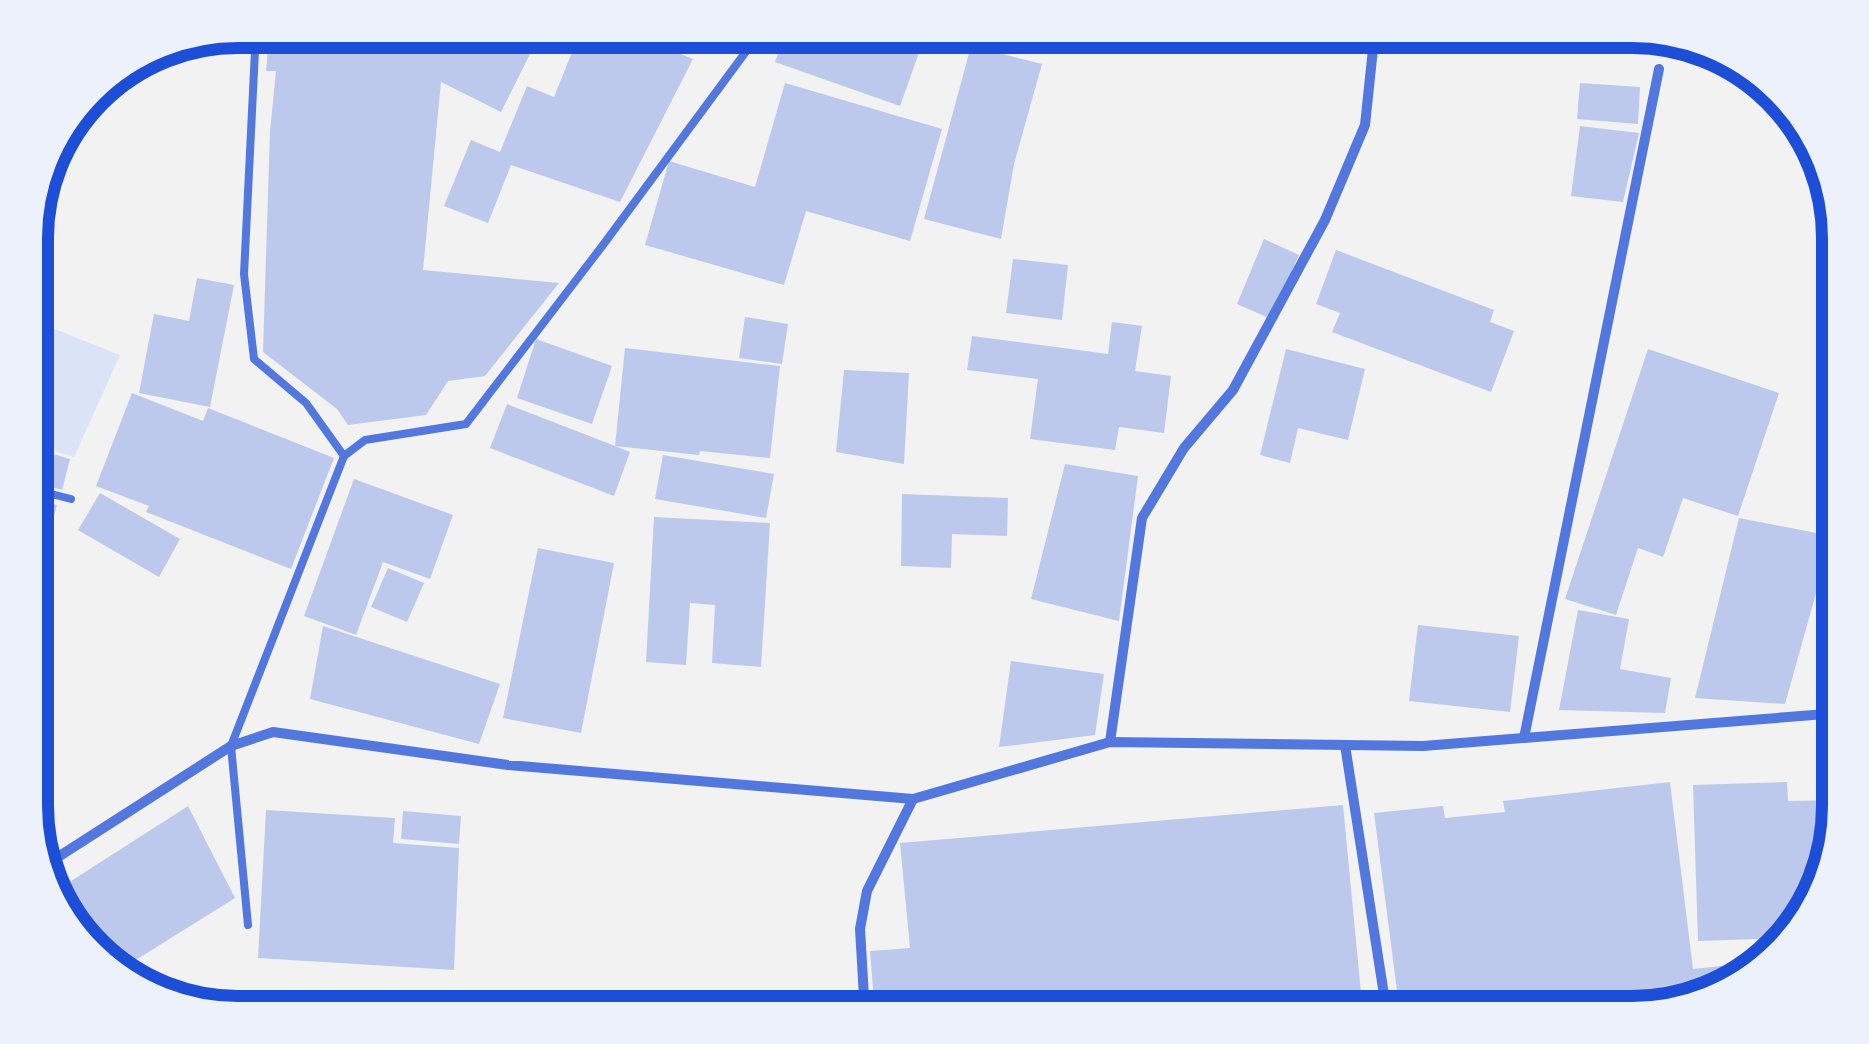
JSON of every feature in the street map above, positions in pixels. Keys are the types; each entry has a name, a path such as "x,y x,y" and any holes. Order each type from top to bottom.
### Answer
{"street":[{"path":"1110,742 1142,518 1184,448 1233,390 1325,220 1365,124 1373,48"},
{"path":"1524,738 1658,69"},
{"path":"55,859 231,746 273,732 508,765 913,799 1110,742 1423,746 1821,715"},
{"path":"1345,745 1384,996"},
{"path":"865,996 860,929 867,891 913,799"}],"lane":[{"path":"255,48 244,274 254,359 306,402 344,456"},
{"path":"248,925 231,746 344,456 365,440 466,424 604,245 748,48"},
{"path":"48,493 71,499"}],"shaded area":[{"path":"48,326 120,355 74,457 48,449"}],"building":[{"path":"268,48 533,48 501,112 441,82 423,270 559,283 485,376 448,381 426,415 348,425 337,409 263,352 270,131 276,71 266,71"},
{"path":"574,48 666,48 693,59 620,202 511,165 488,223 444,206 471,140 500,152 527,86 554,97"},
{"path":"780,48 921,48 900,106 775,62"},
{"path":"970,48 1042,64 1014,164 1001,239 924,219"},
{"path":"785,83 942,129 910,241 806,211 784,285 645,245 669,161 755,187"},
{"path":"1580,83 1640,87 1638,124 1577,119"},
{"path":"1580,126 1639,133 1623,202 1571,196"},
{"path":"1264,239 1299,255 1271,319 1237,304"},
{"path":"1336,250 1494,310 1490,322 1514,331 1491,392 1332,332 1340,313 1316,304"},
{"path":"1013,259 1068,265 1062,320 1006,313"},
{"path":"197,278 234,285 210,407 139,393 154,314 189,321"},
{"path":"745,317 788,324 782,364 739,358"},
{"path":"1112,322 1142,326 1135,371 1171,376 1164,433 1119,427 1115,450 1030,439 1038,379 967,370 972,336 1108,354"},
{"path":"536,339 612,366 592,424 517,398"},
{"path":"625,348 780,366 770,458 615,446"},
{"path":"1286,349 1365,369 1348,440 1298,428 1290,463 1260,455"},
{"path":"1648,349 1779,393 1738,516 1683,498 1663,557 1638,548 1616,615 1565,599"},
{"path":"844,370 909,373 904,464 836,452"},
{"path":"132,393 203,421 208,408 334,458 291,569 146,512 149,506 96,486"},
{"path":"507,404 630,452 614,496 490,448"},
{"path":"48,453 70,459 62,490 48,486"},
{"path":"663,455 774,474 766,518 655,499"},
{"path":"1065,464 1138,476 1119,621 1031,599"},
{"path":"354,479 453,515 430,579 383,562 356,635 304,616"},
{"path":"100,493 180,539 159,577 78,530"},
{"path":"902,494 1008,498 1007,536 952,534 951,568 901,566"},
{"path":"48,502 57,505 48,538"},
{"path":"654,517 770,523 761,667 712,663 715,605 690,603 686,665 646,662"},
{"path":"1739,518 1821,534 1821,575 1785,704 1695,698"},
{"path":"538,548 614,563 581,733 503,718"},
{"path":"388,568 424,583 407,622 371,607"},
{"path":"1578,610 1629,619 1620,669 1671,678 1665,713 1559,710"},
{"path":"1418,625 1519,636 1510,712 1409,701"},
{"path":"323,626 500,684 479,744 310,699"},
{"path":"1011,661 1104,674 1095,735 999,747"},
{"path":"1670,782 1693,969 1736,964 1681,990 1644,996 1398,996 1374,813 1443,806 1445,818 1505,812 1503,801"},
{"path":"1787,782 1788,801 1821,800 1818,844 1807,879 1796,902 1768,939 1698,941 1693,785"},
{"path":"1343,805 1361,996 874,996 870,951 910,948 900,843"},
{"path":"188,806 235,898 130,963 95,932 65,885"},
{"path":"266,810 395,818 393,843 459,848 454,970 258,958"},
{"path":"403,811 461,816 459,844 401,839"}]}
